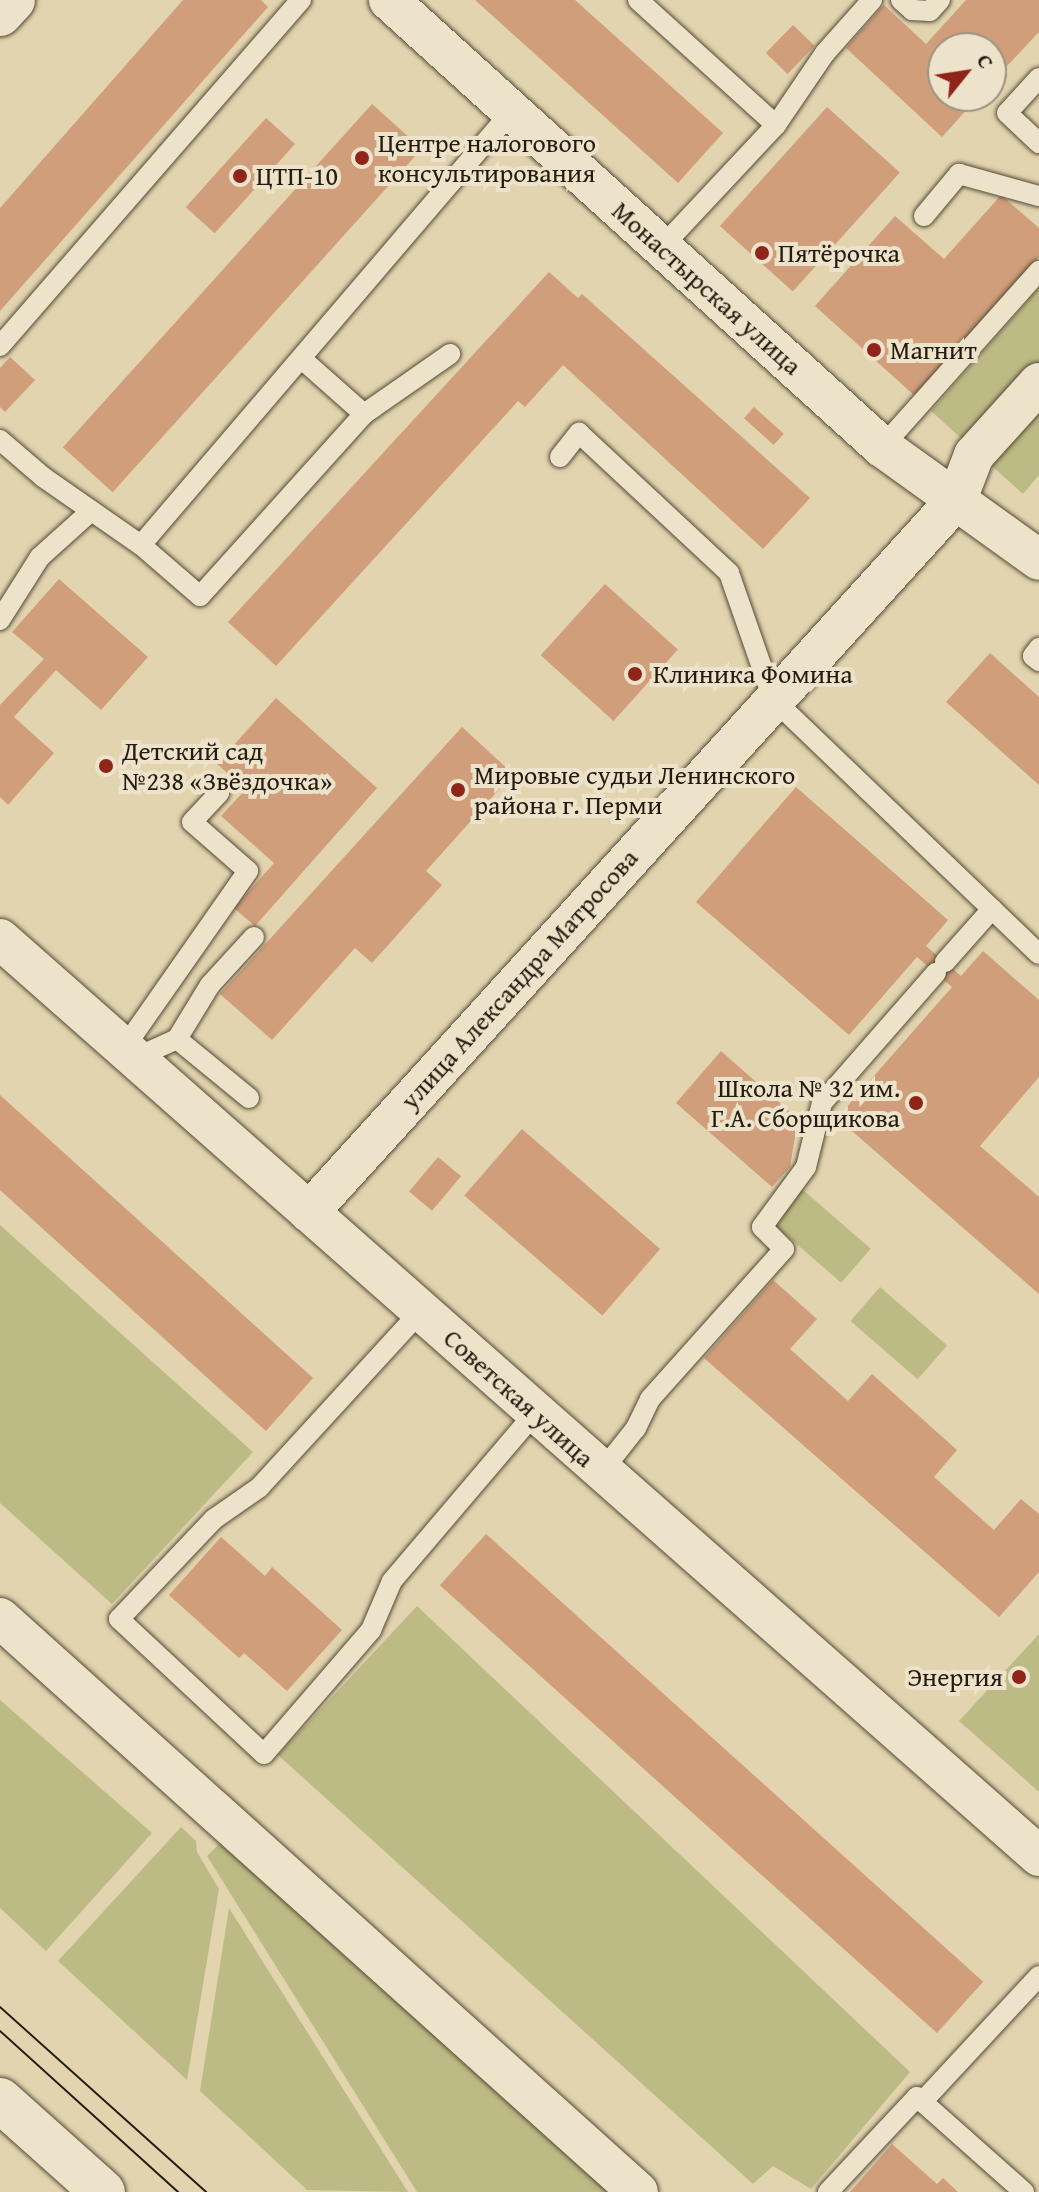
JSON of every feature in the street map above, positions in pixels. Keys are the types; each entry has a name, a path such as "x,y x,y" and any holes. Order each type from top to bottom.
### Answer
{"main road":[{"path":"0,14 13,0"},
{"path":"0,2100 103,2192"}],"street":[{"name":"Монастырская улица","path":"389,0 882,447 1039,560"},
{"name":"улица Александра Матросова","path":"309,1212 957,499 974,455 1039,383"},
{"name":"Советская улица","path":"0,939 1039,1856"},
{"path":"0,1618 638,2192"}],"lane":[{"path":"0,346 301,0"},
{"path":"638,0 776,125"},
{"path":"662,247 776,125 825,53 872,0"},
{"path":"901,0 912,10 930,11 940,0"},
{"path":"1039,78 1007,113 1039,143"},
{"path":"141,545 303,360 512,111"},
{"path":"924,216 959,174 1039,196"},
{"path":"882,447 1039,271"},
{"path":"0,440 91,511 141,545 200,596 364,414 450,354"},
{"path":"303,360 364,414"},
{"path":"560,457 579,433 729,573 773,699 1039,954"},
{"path":"0,620 40,557 91,511"},
{"path":"1039,648 1033,656 1039,661"},
{"path":"129,1053 248,871 192,822 219,793"},
{"path":"602,1471 636,1428 650,1399 784,1249 762,1227 806,1167 822,1103 992,909"},
{"path":"129,1053 177,1039 210,985 254,937"},
{"path":"177,1039 249,1098"},
{"path":"421,1311 260,1487 214,1519 119,1619 264,1754 371,1630 392,1581 536,1412"},
{"path":"922,2102 1039,1976"},
{"path":"828,2192 917,2097 1024,2192"}],"shaded area":[{"path":"1039,288 1039,475 1023,494 931,411"},
{"path":"802,1189 871,1249 841,1283 772,1223"},
{"path":"0,1225 253,1452 112,1604 0,1503"},
{"path":"880,1287 947,1345 918,1379 850,1321"},
{"path":"417,1606 910,2072 811,2189 773,2166 753,2184 278,1755"},
{"name":"Энергия","path":"1039,1634 1039,1792 959,1721"},
{"path":"0,1700 152,1833 46,1951 0,1908"},
{"path":"181,1827 196,1841 197,1852 219,1889 187,2080 58,1961"},
{"path":"225,1838 615,2192 417,2192 207,1856"},
{"path":"229,1908 408,2192 307,2190 200,2091"}],"building":[{"path":"183,0 261,0 268,7 0,311 0,208"},
{"path":"475,0 575,0 723,133 678,183"},
{"path":"966,0 1039,0 1039,32 1007,66 1007,32 937,32"},
{"path":"884,5 926,44 927,112 965,112 942,137 846,48"},
{"path":"793,25 815,46 787,74 766,53"},
{"path":"372,104 422,149 113,492 63,447"},
{"path":"827,107 900,173 793,291 720,226"},
{"name":"ЦТП-10","path":"266,118 295,144 215,233 186,207"},
{"path":"1001,195 1039,228 1039,257 915,396 815,306 895,216 944,259"},
{"path":"549,272 578,298 582,294 810,498 763,549 563,365 525,407 518,401 276,666 228,622"},
{"path":"10,357 35,380 5,412 0,407 0,368"},
{"path":"754,407 784,434 774,445 744,418"},
{"path":"59,579 148,657 101,710 56,670 14,717 54,753 8,805 0,797 0,705 44,659 12,632"},
{"path":"605,584 678,650 614,721 541,655"},
{"path":"990,653 1039,697 1039,785 946,702"},
{"path":"276,698 377,788 255,926 234,908 274,863 221,816 246,789 217,764"},
{"path":"462,727 513,774 426,871 442,885 372,963 355,948 272,1040 220,994"},
{"path":"796,787 948,920 926,946 961,976 983,951 1039,1000 1039,1077 980,1146 1039,1197 1039,1294 837,1118 952,987 917,957 849,1035 696,902"},
{"path":"721,1051 798,1119 790,1167 772,1187 676,1103"},
{"path":"0,1095 313,1378 266,1431 0,1190"},
{"path":"522,1129 660,1249 602,1315 464,1195"},
{"path":"438,1157 461,1176 432,1211 409,1191"},
{"path":"773,1280 817,1319 790,1349 848,1401 872,1374 957,1450 934,1477 994,1530 1021,1499 1039,1514 1039,1572 999,1617 704,1358"},
{"path":"486,1534 983,1982 937,2033 440,1585"},
{"path":"221,1537 265,1576 272,1567 342,1630 287,1691 244,1653 239,1658 169,1595"},
{"path":"892,2144 937,2184 943,2178 958,2192 850,2192"}],"tram line":[{"path":"0,2007 206,2192"},
{"path":"0,2031 178,2192"}],"place":[{"name":"Центре налогового консультирования","path":"362,158"},
{"name":"ЦТП-10","path":"240,176"},
{"name":"Пятёрочка","path":"762,253"},
{"name":"Магнит","path":"874,350"},
{"name":"Клиника Фомина","path":"635,674"},
{"name":"Детский сад №238 «Звёздочка»","path":"106,766"},
{"name":"Мировые судьи Ленинского района г. Перми","path":"458,790"},
{"name":"Школа № 32 им. Г.А. Сборщикова","path":"916,1103"},
{"name":"Энергия","path":"1019,1677"}]}
